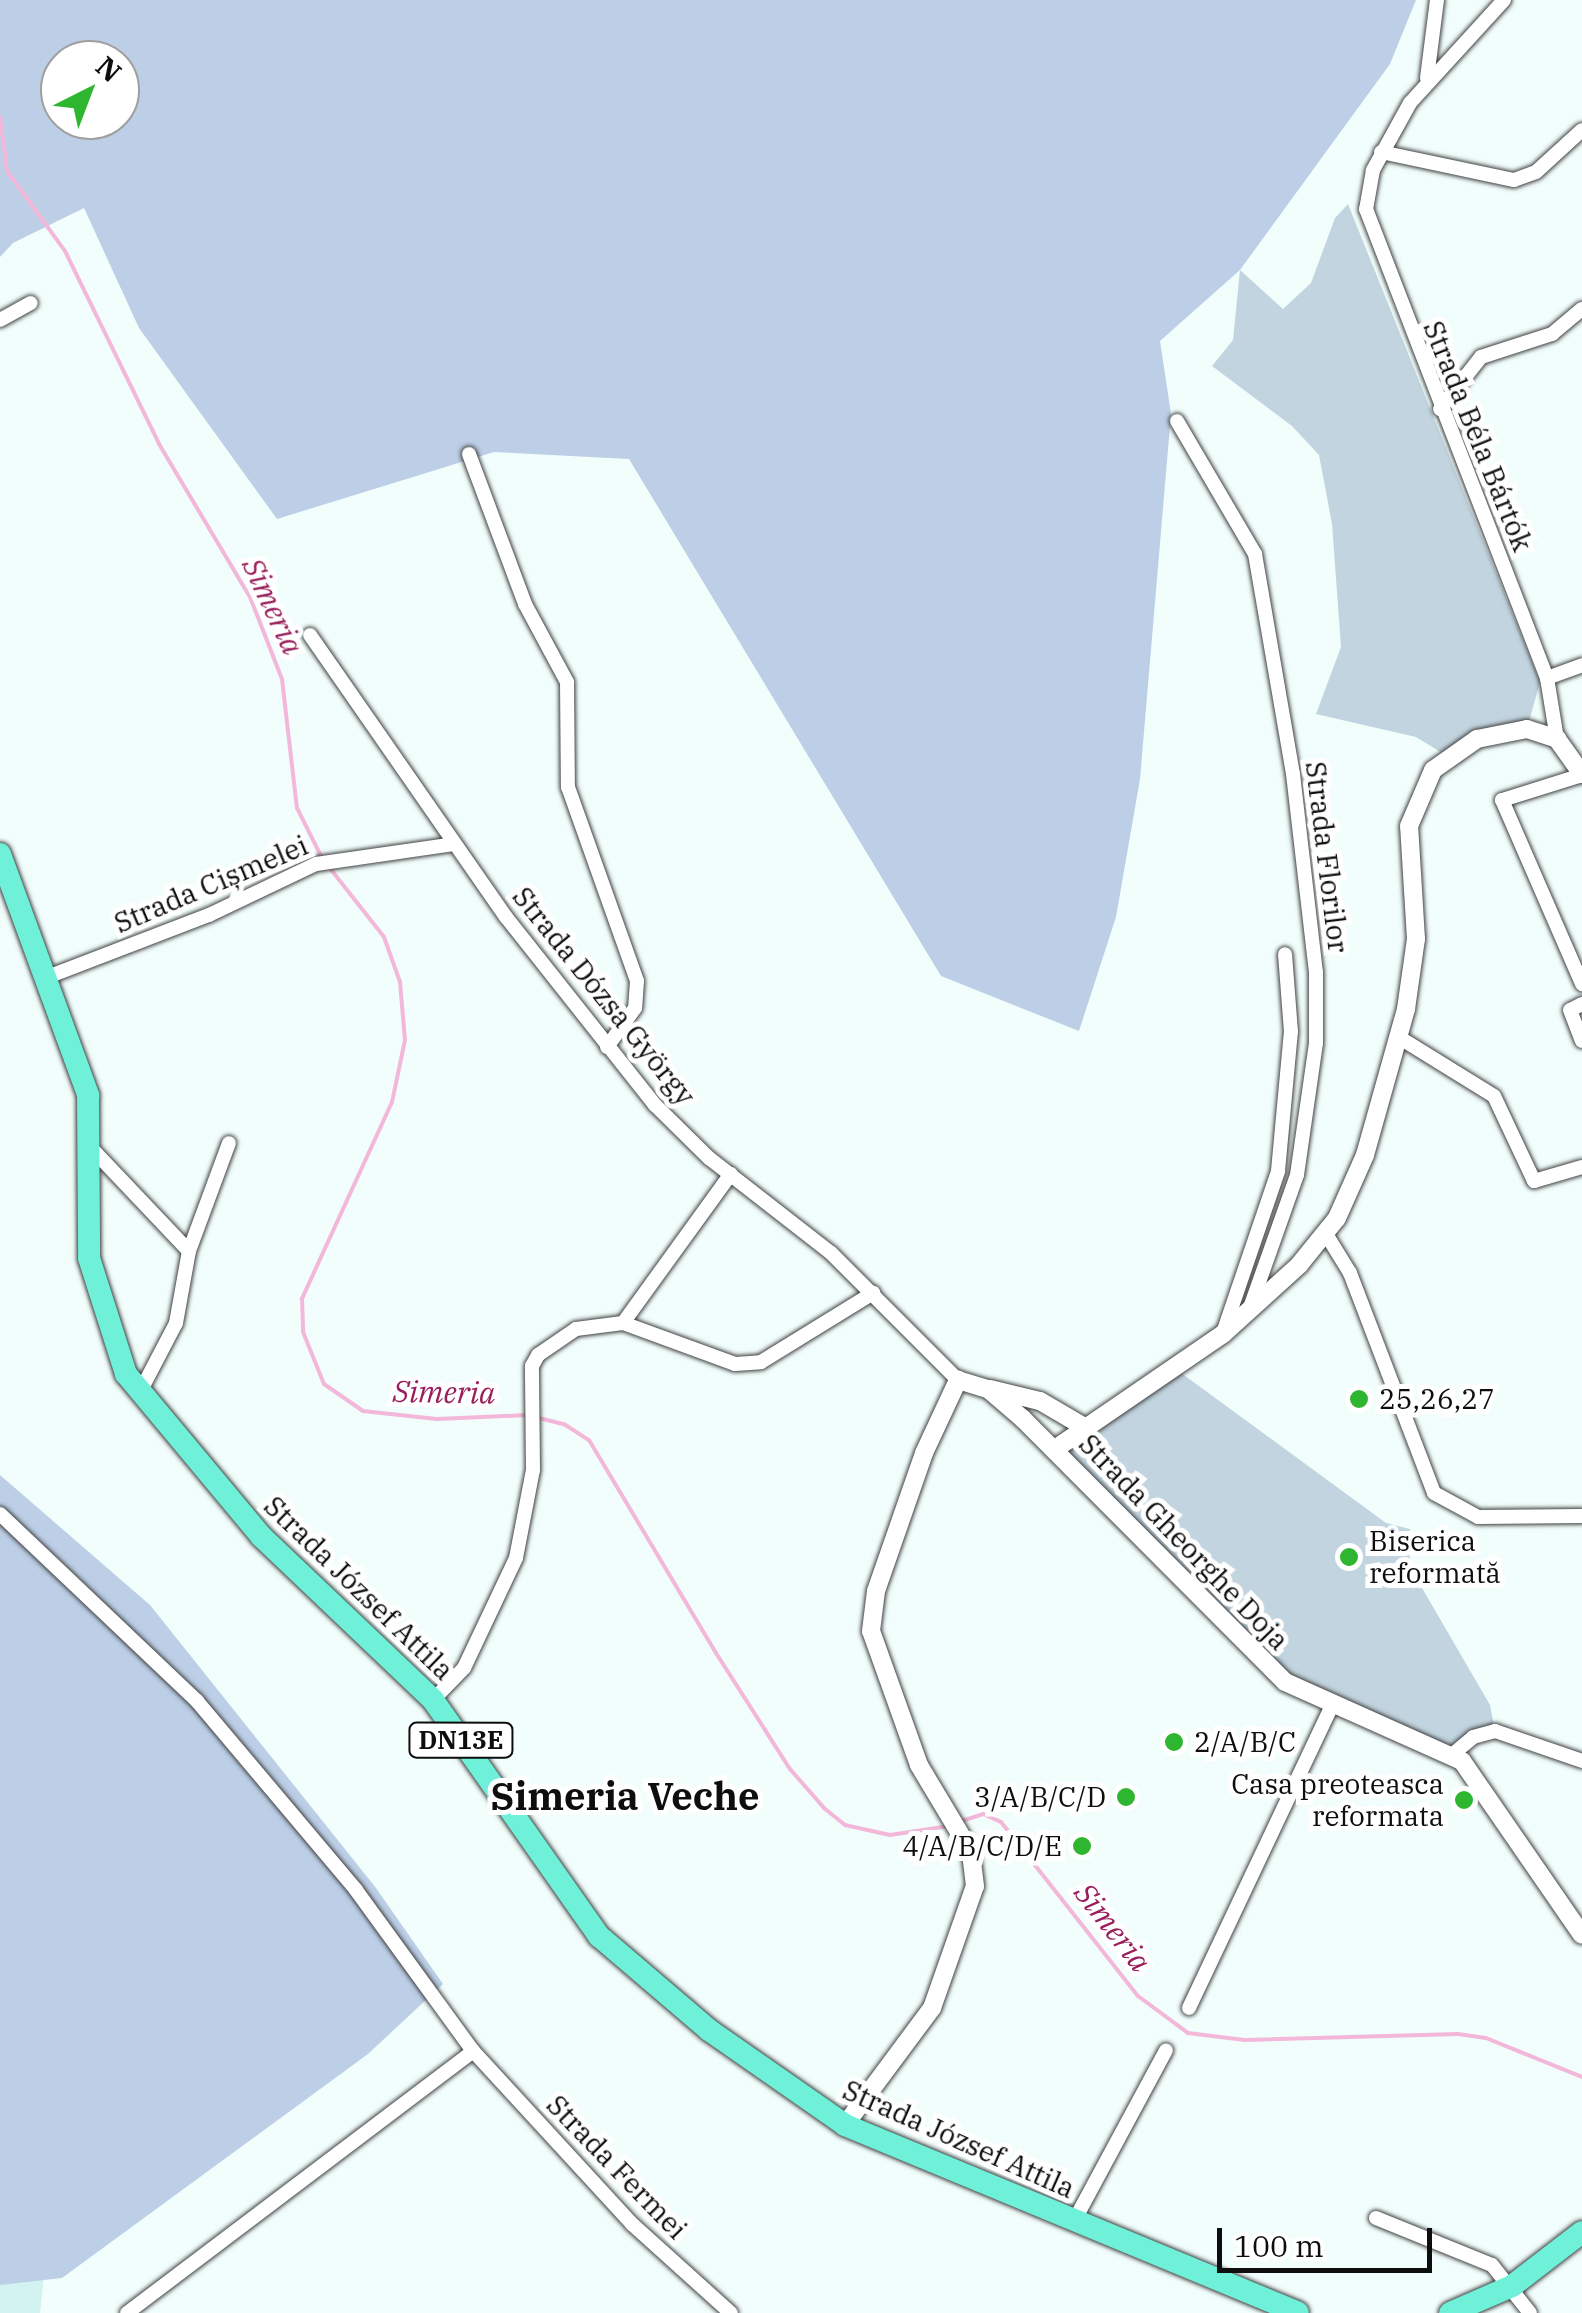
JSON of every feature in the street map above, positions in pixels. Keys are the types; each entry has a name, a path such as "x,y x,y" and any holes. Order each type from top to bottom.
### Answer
{"main road":[{"name":"Strada József Attila","path":"0,854 50,976 88,1096 93,1150 89,1258 115,1352 140,1392 260,1536 433,1700 610,1948 709,2030 845,2125 1298,2313"},
{"path":"1450,2313 1512,2286 1582,2232"}],"street":[{"path":"1426,80 1437,0"},
{"path":"1426,80 1504,0"},
{"name":"Strada Béla Bártók","path":"1426,80 1381,152 1366,209 1547,678 1556,738"},
{"path":"1381,152 1514,180 1536,172 1582,130"},
{"path":"0,320 31,303"},
{"path":"1440,409 1481,357 1552,334 1582,309"},
{"name":"Strada Florilor","path":"1177,421 1255,554 1293,774 1316,972 1316,1044 1297,1176 1248,1314"},
{"path":"470,454 525,604 567,682 568,787 638,981 636,1008 606,1048"},
{"name":"Strada Dózsa György","path":"310,635 454,844 606,1048 664,1115 873,1294 958,1380"},
{"path":"1547,678 1582,665"},
{"path":"1055,1449 1080,1426 1223,1334 1248,1314 1326,1234 1365,1154 1400,1038 1415,953 1408,844 1419,791 1448,756 1488,735 1527,729 1556,738 1577,753 1582,775 1502,800 1582,984"},
{"name":"Strada Cișmelei","path":"50,976 209,916 316,864 454,844"},
{"name":"Strada Florilor","path":"1223,1334 1278,1172 1291,1032 1285,954"},
{"path":"1582,1004 1570,1010 1582,1041"},
{"path":"1400,1038 1494,1096 1534,1181 1582,1167"},
{"path":"140,1392 176,1323 189,1251 229,1143"},
{"path":"93,1150 189,1251"},
{"path":"624,1323 731,1174"},
{"path":"1326,1234 1350,1273 1425,1477 1445,1504 1504,1521 1582,1516"},
{"path":"433,1700 464,1668 516,1558 533,1470 532,1366 538,1355 576,1328 624,1323 747,1364 775,1356 873,1294"},
{"path":"845,2125 940,1993 975,1886 975,1863 900,1722 871,1631 876,1591 924,1453 958,1380"},
{"name":"Strada Gheorghe Doja","path":"958,1380 988,1389 1055,1449 1152,1544 1248,1652 1285,1682 1453,1754 1479,1782 1582,1935"},
{"path":"988,1389 1040,1401 1080,1426"},
{"name":"Strada Fermei","path":"0,1514 227,1734 356,1890 473,2052 624,2216 730,2313"},
{"path":"1189,2008 1332,1705"},
{"path":"1453,1754 1473,1737 1496,1732 1582,1761"},
{"path":"1073,2222 1166,2050"},
{"path":"128,2313 473,2052"},
{"path":"1376,2218 1484,2261 1512,2286 1530,2313"}],"shaded area":[{"path":"0,0 1416,0 1390,64 1240,270 1160,341 1171,414 1140,779 1116,917 1079,1031 941,976 629,459 494,452 277,519 139,328 84,208 13,243 0,257"},
{"path":"1348,204 1540,682 1527,729 1447,756 1416,737 1316,714 1341,647 1332,524 1319,455 1292,426 1212,366 1233,340 1240,270 1283,309 1311,283 1335,218"},
{"path":"1173,1367 1386,1523 1410,1529 1407,1550 1422,1588 1490,1705 1495,1731 1453,1754 1301,1691 1055,1449"},
{"path":"0,1475 150,1605 376,1888 443,1984 368,2054 62,2278 0,2285"},
{"path":"44,2275 40,2313 0,2313 0,2285"}],"waterway":[{"name":"Simeria","path":"0,117 7,171 65,251 159,444 250,597 282,679 297,808 323,860"},
{"name":"Simeria","path":"329,867 384,937 400,982 405,1040 392,1102 302,1299 303,1332 324,1384 363,1411 437,1419 527,1415 564,1424 589,1440 790,1769 824,1808 845,1825 890,1835 949,1826"},
{"name":"Simeria","path":"962,1821 983,1814 1001,1822 1138,1996 1188,2033 1245,2040 1458,2034 1486,2038 1582,2077"}],"place":[{"name":"25,26,27","path":"1359,1399"},
{"name":"Biserica reformată","path":"1349,1557"},
{"name":"2/A/B/C","path":"1174,1742"},
{"name":"3/A/B/C/D","path":"1126,1797"},
{"name":"Casa preoteasca reformata","path":"1464,1800"},
{"name":"4/A/B/C/D/E","path":"1082,1846"}],"district":[{"name":"Simeria Veche","path":"625,1796"}]}
